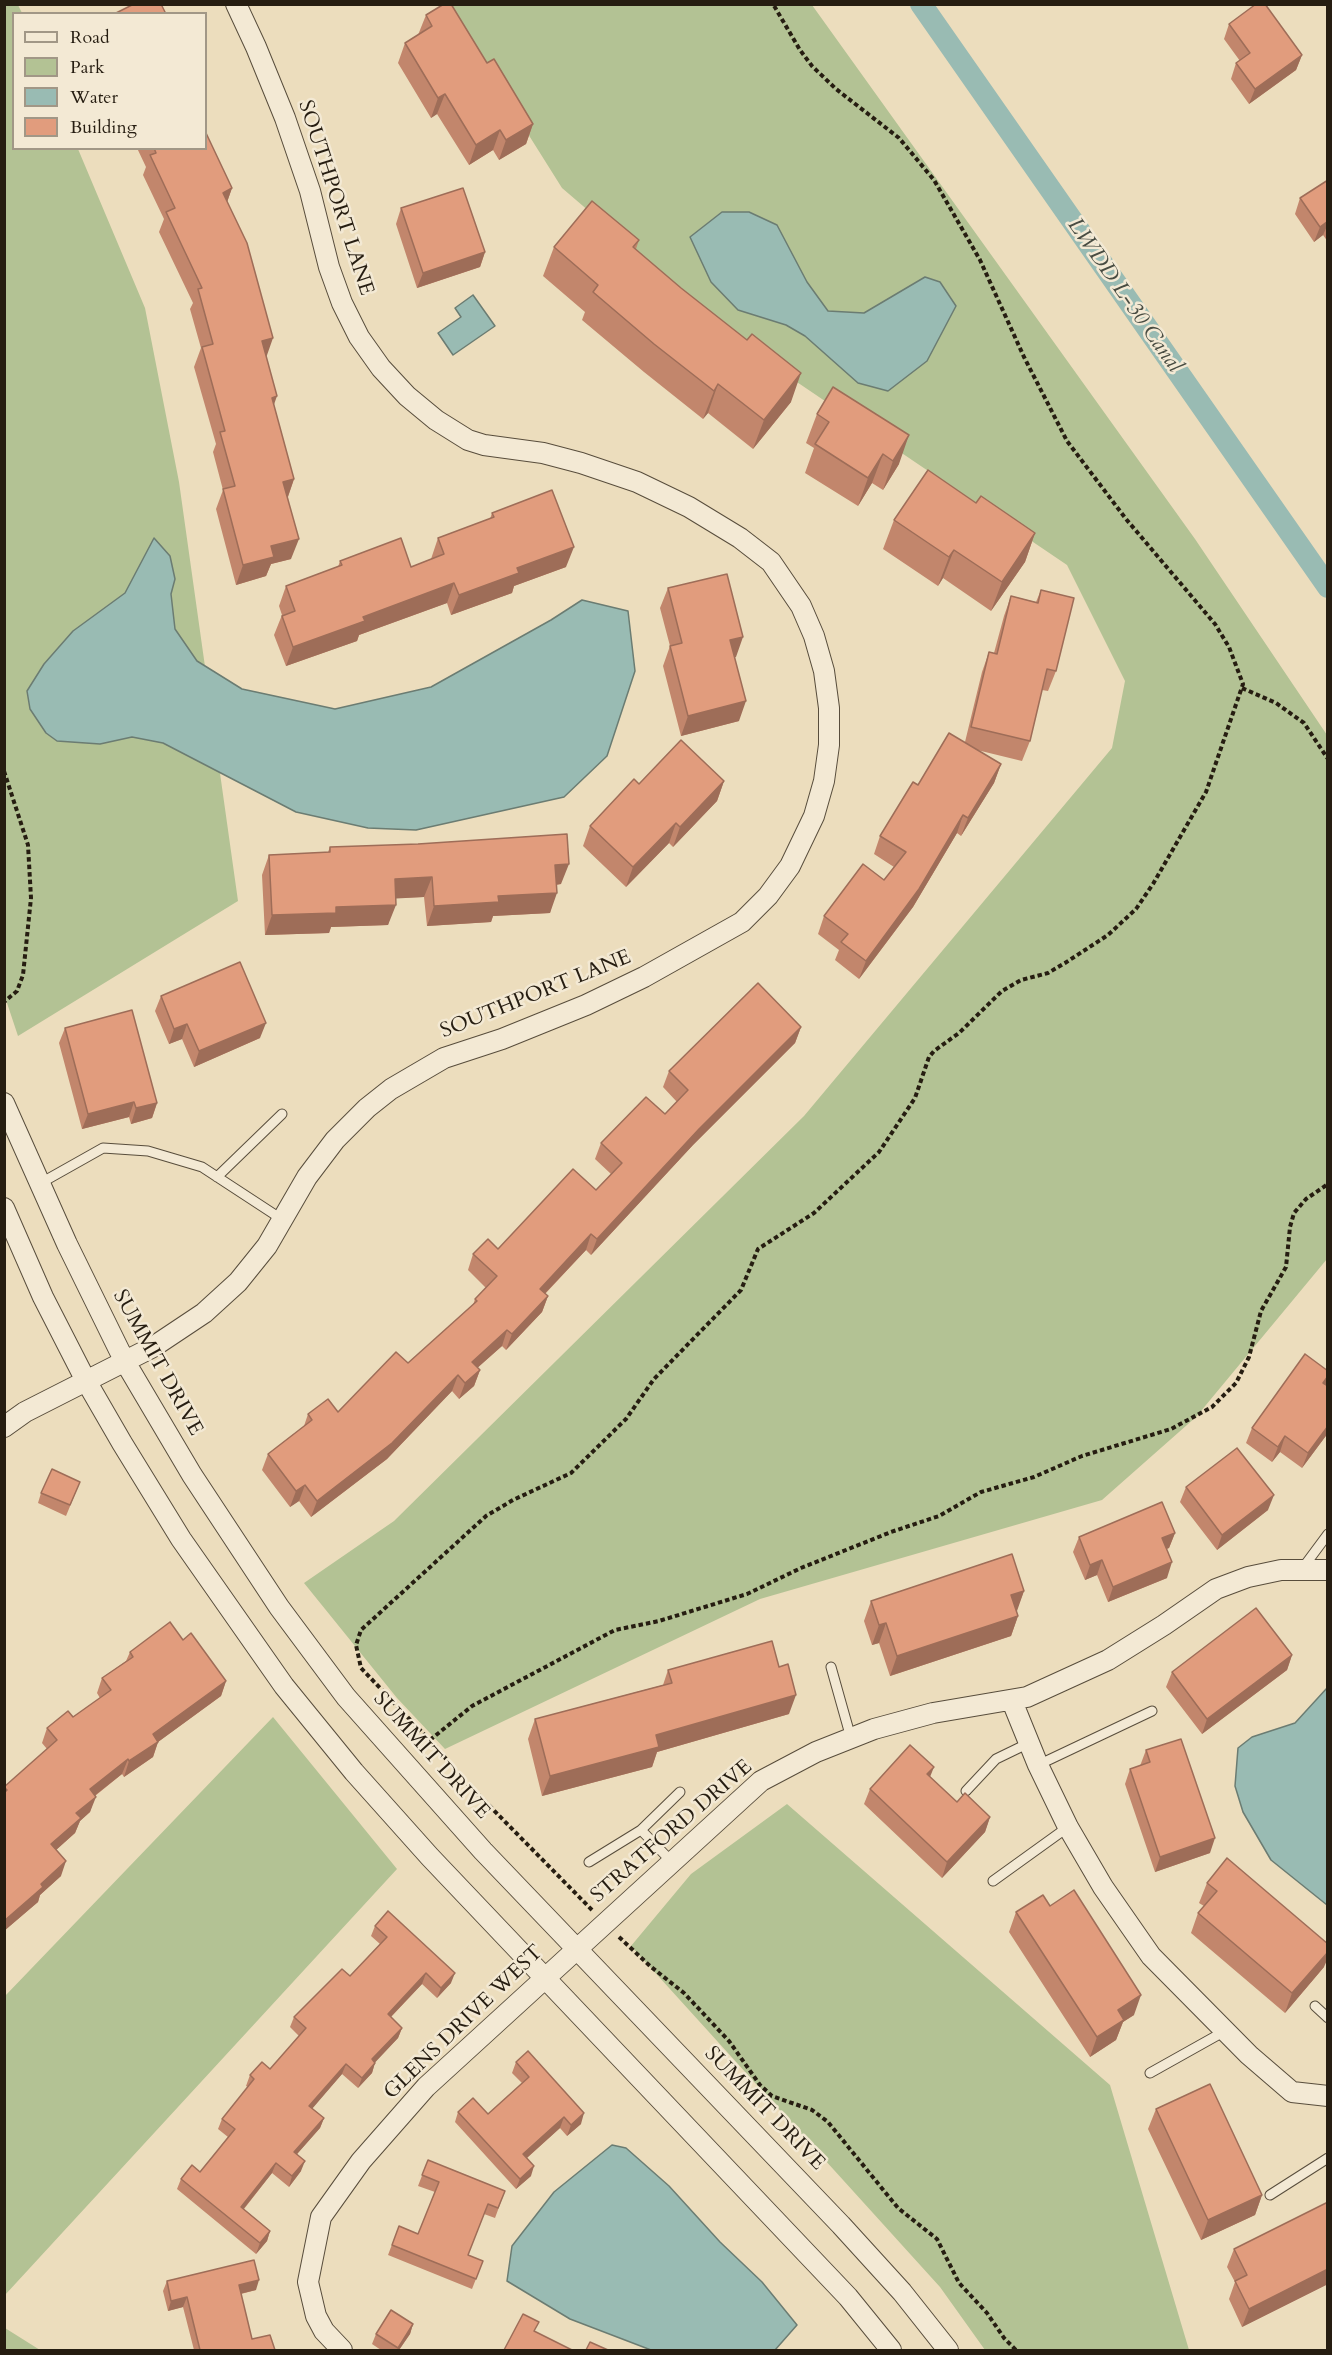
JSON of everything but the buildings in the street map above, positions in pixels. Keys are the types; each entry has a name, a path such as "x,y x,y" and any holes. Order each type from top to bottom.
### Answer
{"street":[{"name":"SOUTHPORT LANE","path":"7,1421 153,1347 204,1313 238,1282 267,1246 307,1177 334,1140 367,1108 391,1089 444,1058 501,1039 596,1000 659,970 742,922 768,896 790,866 814,816 824,781 828,754 829,708 824,671 814,636 801,606 771,562 740,538 698,512 636,482 543,453 484,445 468,440 436,420 414,402 381,368 359,337 342,303 329,267 310,191 285,118 236,4"},
{"name":"SUMMIT DRIVE","path":"4,1103 39,1184 124,1360 192,1474 248,1560 279,1607 346,1697 476,1843 841,2224 902,2292 948,2350"},
{"path":"4,1208 43,1297 85,1380 181,1539 284,1686 354,1772 430,1857 833,2280 891,2350"},
{"name":"STRATFORD DRIVE","path":"576,1949 761,1781 816,1752 874,1729 933,1713 1012,1701 1048,1689 1108,1660 1216,1589 1248,1577 1281,1570 1328,1570"},
{"path":"1012,1701 1038,1765 1068,1827 1103,1887 1150,1956 1225,2031 1292,2092 1328,2096"},
{"name":"GLENS DRIVE WEST","path":"342,2350 324,2331 316,2316 308,2282 321,2217 361,2161 426,2087 576,1949"}],"lane":[{"path":"217,1177 282,1114"},
{"path":"39,1184 103,1148 148,1151 202,1167 284,1220"},
{"path":"1302,1569 1328,1534"},
{"path":"831,1667 851,1738"},
{"path":"1038,1765 1152,1711"},
{"path":"966,1791 996,1759 1029,1743"},
{"path":"589,1862 641,1830 680,1792"},
{"path":"993,1881 1068,1827"},
{"path":"641,1830 672,1862"},
{"path":"1314,2006 1328,2018"},
{"path":"1150,2073 1225,2031"},
{"path":"1270,2195 1328,2158"}],"path":[{"path":"773,4 812,66 836,89 899,138 934,180 980,260 1024,357 1063,434 1126,519 1215,624 1224,637 1242,678 1242,688 1206,792 1153,884 1131,915 1108,935 1065,963 1048,973 1021,980 1002,991 966,1027 934,1051 915,1098 879,1152 814,1213 758,1249 741,1290 654,1378 626,1419 572,1473 513,1500 486,1516 364,1625 357,1637 356,1645 361,1668 430,1740 460,1777 605,1923 650,1966 684,1993 729,2042 760,2085 772,2096 812,2110 828,2122 898,2208 937,2240 959,2283 987,2313 1004,2338 1016,2350"},
{"path":"1242,688 1276,703 1304,723 1328,759"},
{"path":"4,771 28,845 31,898 23,975 17,991 4,1002"},
{"path":"430,1740 472,1706 615,1630 659,1621 747,1594 801,1568 939,1516 981,1492 1034,1477 1083,1455 1172,1429 1212,1407 1236,1383 1249,1357 1261,1311 1286,1267 1290,1227 1294,1213 1306,1199 1328,1184"}],"green space":[{"path":"4,5 18,5 22,12 12,12 12,150 78,150 145,308 179,482 238,901 18,1036 4,994"},
{"path":"447,5 812,5 1195,539 1327,735 1327,1259 1196,1417 1102,1500 760,1599 445,1749 397,1698 304,1583 394,1521 804,1116 1112,748 1125,681 1067,565 757,355 562,188"},
{"path":"273,1717 397,1869 5,2295 5,1996"},
{"path":"787,1804 1110,2085 1189,2350 985,2350 940,2287 631,1946 691,1874"},
{"path":"5,2328 40,2350 5,2350"}],"water":[{"path":"722,212 749,212 777,225 807,282 828,311 864,313 925,277 940,282 956,306 927,361 888,391 858,383 805,336 786,325 738,310 711,282 690,237"},
{"path":"473,295 495,326 453,355 438,333 461,317 455,308"},
{"path":"154,538 170,556 175,579 171,594 175,629 197,661 242,689 335,709 431,687 551,620 582,600 628,611 635,671 607,756 564,797 416,830 368,828 296,812 163,743 132,737 100,744 57,741 46,733 30,709 27,691 44,664 73,631 125,593"},
{"path":"1327,1688 1327,1905 1271,1860 1243,1812 1235,1786 1238,1748 1252,1737 1295,1723"},
{"path":"612,2145 626,2148 669,2186 720,2242 762,2282 797,2325 775,2350 651,2350 570,2319 507,2281 512,2246 554,2192"}],"waterway":[{"name":"LWDD L-30 Canal","path":"921,4 1328,587"}]}
